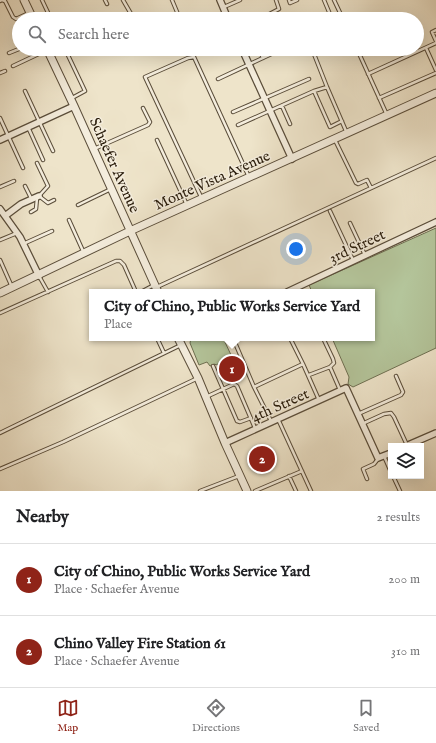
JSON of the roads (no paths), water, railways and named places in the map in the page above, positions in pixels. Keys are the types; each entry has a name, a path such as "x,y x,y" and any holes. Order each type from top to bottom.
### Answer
{"street":[{"path":"24,0 29,12"},
{"path":"220,0 225,12"},
{"name":"Schaefer Avenue","path":"50,56 71,98 156,288"},
{"path":"245,56 292,159"},
{"name":"Monte Vista Avenue","path":"0,293 39,276 130,231 436,93"},
{"path":"0,140 74,106"},
{"path":"5,216 22,204 36,198"},
{"path":"0,210 17,233 39,276"},
{"name":"3rd Street","path":"293,289 436,222"},
{"path":"180,341 198,378 225,443 248,491"},
{"path":"343,390 358,414 381,457 388,454"},
{"name":"4th Street","path":"225,443 343,390"},
{"path":"413,443 436,433"}],"lane":[{"path":"42,0 48,12"},
{"path":"105,0 106,4"},
{"path":"123,0 130,12"},
{"path":"172,0 177,12"},
{"path":"223,8 240,0"},
{"path":"273,12 279,9 276,0"},
{"path":"289,0 290,4 297,0"},
{"path":"324,0 329,12"},
{"path":"334,0 340,12"},
{"path":"0,1 5,1 12,15"},
{"path":"379,98 436,71 426,48 436,42 432,32 436,30"},
{"path":"13,66 33,56"},
{"path":"68,56 85,91 71,98"},
{"path":"218,79 267,56"},
{"path":"314,56 347,134"},
{"path":"360,56 387,116"},
{"path":"368,74 408,56"},
{"path":"202,199 145,77 188,58 194,57 249,177"},
{"path":"0,73 5,71"},
{"path":"233,112 309,79"},
{"path":"238,125 314,91 327,87"},
{"path":"25,91 53,151"},
{"path":"314,91 330,126 342,121"},
{"path":"282,106 290,124"},
{"path":"94,150 145,127 150,122 144,108"},
{"path":"0,118 23,168"},
{"path":"28,127 43,160"},
{"path":"335,139 356,183 358,184 367,180 371,188"},
{"path":"157,140 187,205"},
{"path":"156,288 436,158"},
{"path":"31,212 36,210 36,198 48,186 38,163"},
{"path":"0,187 14,181"},
{"path":"25,186 36,198 48,203 54,200"},
{"path":"78,205 111,189"},
{"path":"330,211 354,261"},
{"path":"69,220 84,253"},
{"path":"350,223 365,255"},
{"path":"23,244 52,231"},
{"path":"0,240 17,233"},
{"path":"0,260 12,288"},
{"path":"0,313 116,261 120,261 124,265 135,289"},
{"path":"39,276 48,292"},
{"path":"158,341 164,353"},
{"path":"0,433 164,353 179,341"},
{"path":"234,341 271,422"},
{"path":"292,341 320,400"},
{"path":"309,375 330,367 334,363 325,341"},
{"path":"254,387 303,364"},
{"path":"213,366 237,421 240,422 251,418"},
{"path":"330,367 343,390"},
{"path":"358,414 401,395 403,392 396,376"},
{"path":"0,469 63,442 198,378"},
{"path":"206,397 234,384 237,386 256,429"},
{"path":"362,424 384,414 391,413 394,416 405,443"},
{"path":"278,419 311,491"},
{"path":"367,479 363,469 374,464 381,457 388,468"},
{"path":"255,491 302,471"},
{"path":"200,491 240,476"},
{"path":"289,476 296,491"},
{"path":"394,479 400,491"}],"place":[{"name":"City of Chino, Public Works Service Yard","path":"232,369"},
{"name":"Chino Valley Fire Station 61","path":"262,459"}]}
